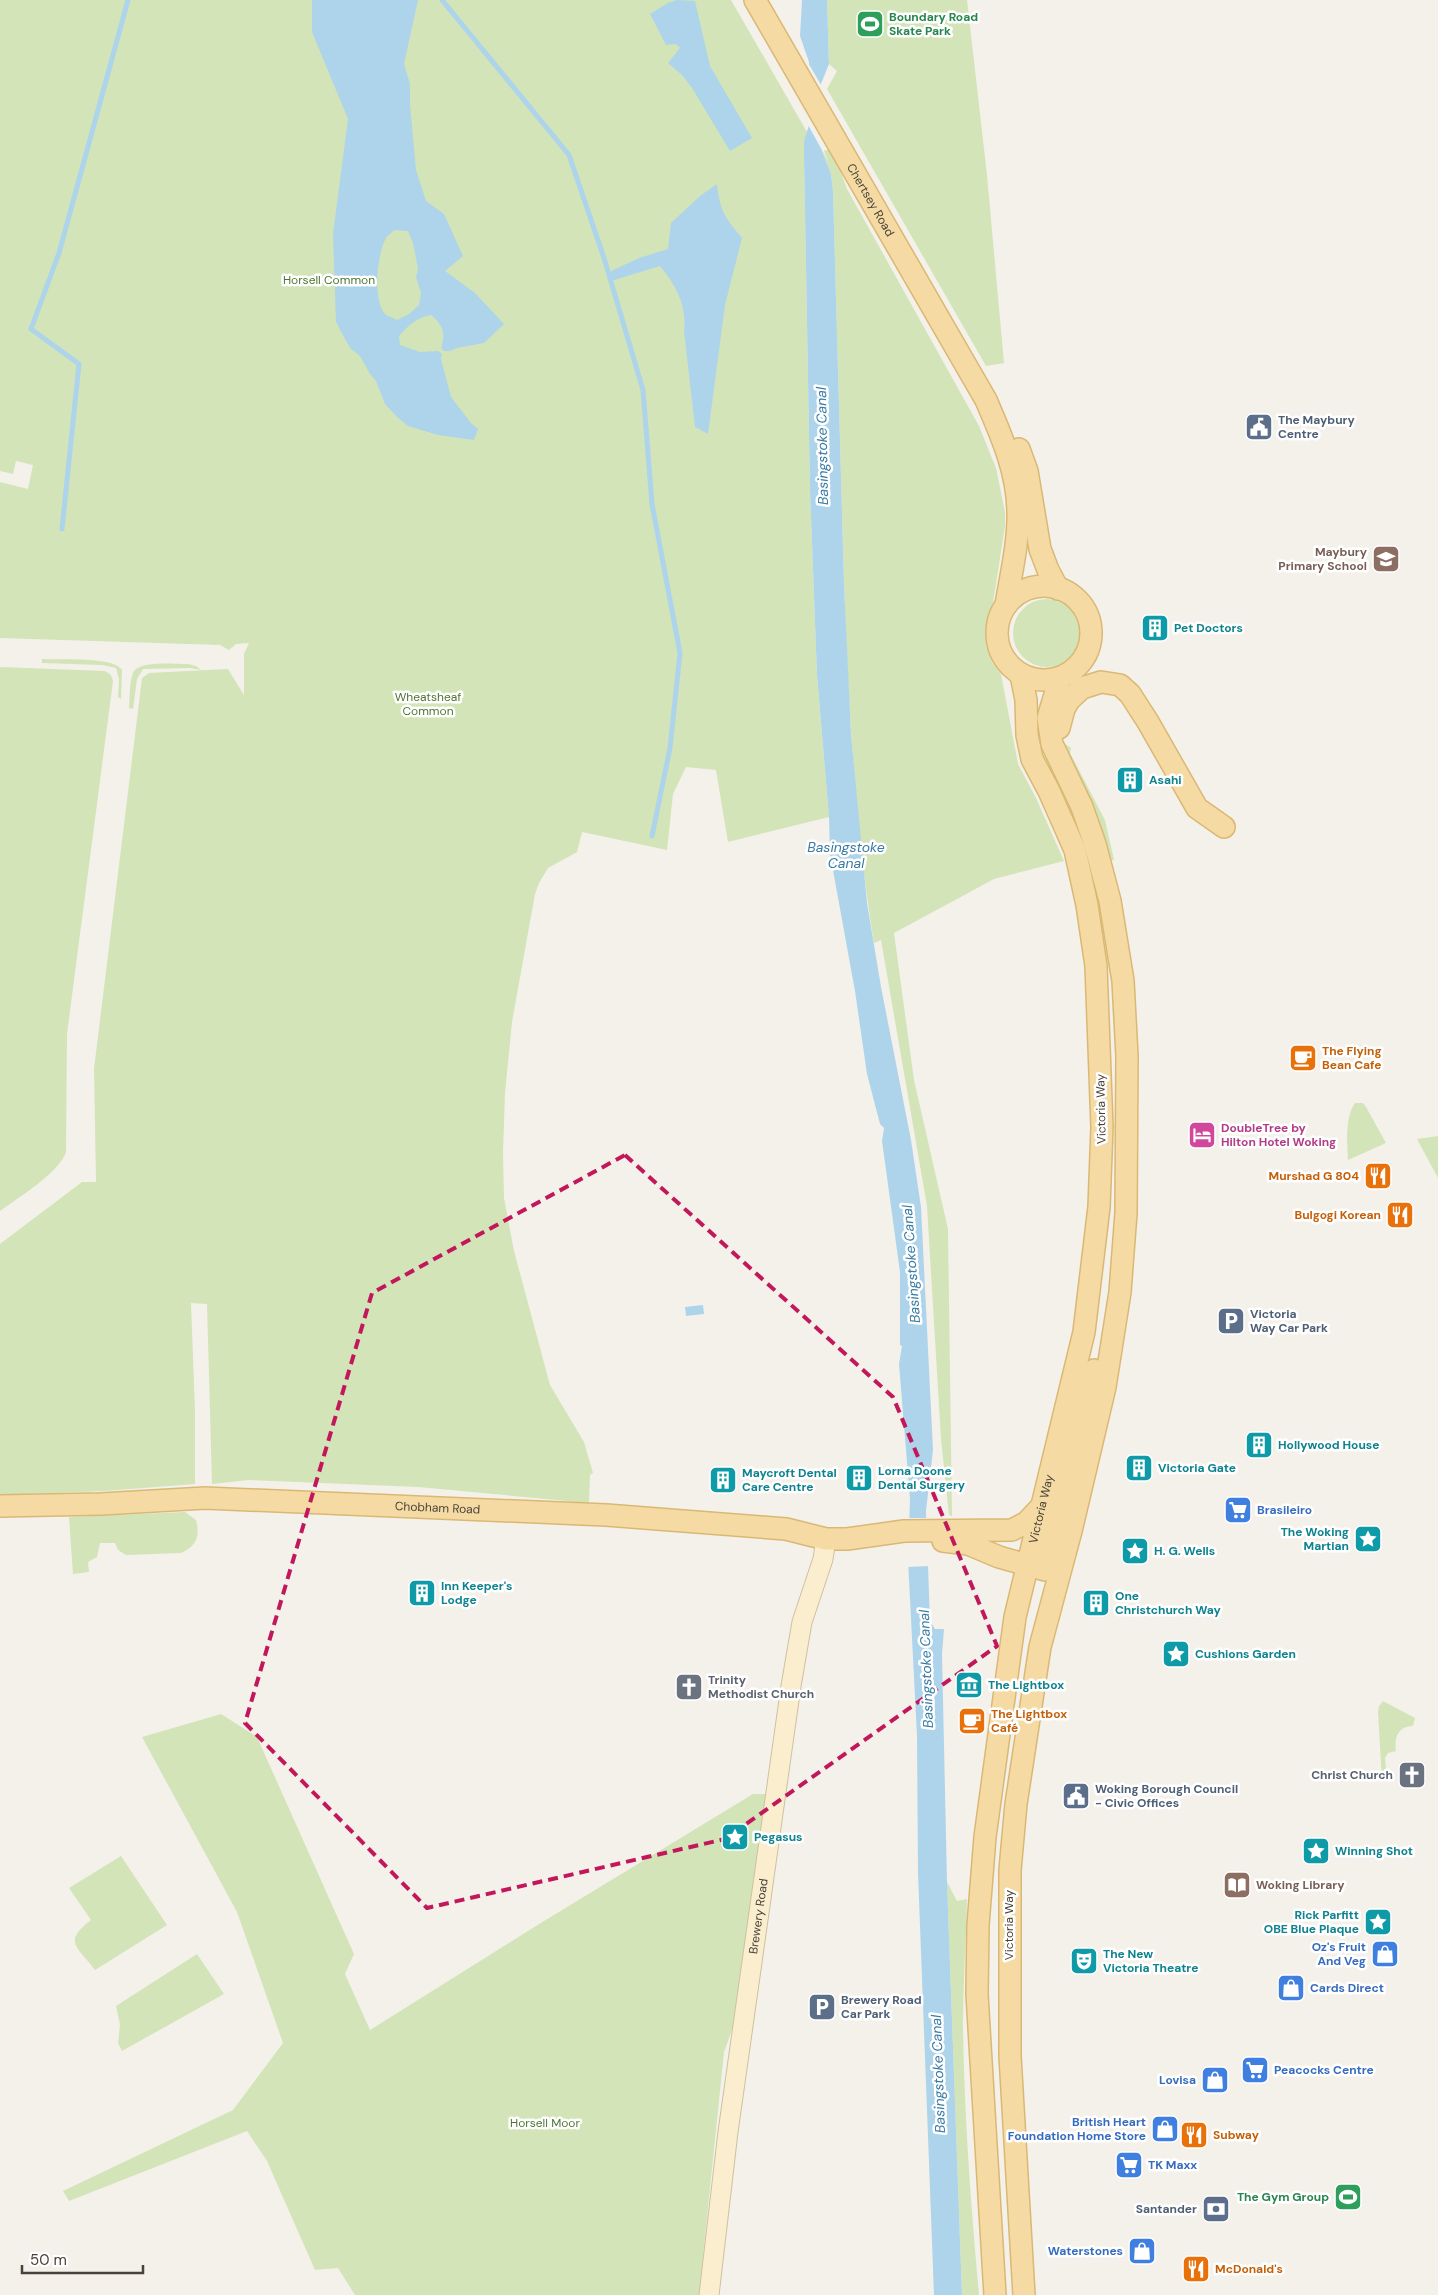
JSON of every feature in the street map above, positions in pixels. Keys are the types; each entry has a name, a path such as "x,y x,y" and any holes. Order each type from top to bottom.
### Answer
{"main road":[{"name":"Chertsey Road","path":"755,0 800,81 829,125 986,400 1003,439 1013,472 1018,510 1006,605"},
{"name":"Chertsey Road","path":"986,400 1002,420 1020,451 1028,471 1040,549 1048,570 1058,588"},
{"path":"1040,586 1058,588 1066,592 1078,601 1087,614 1091,638 1082,661 1072,671 1060,678 1040,680 1021,675 1010,667 1002,656 997,630 1000,616 1006,605 1016,595 1040,586"},
{"name":"Victoria Way","path":"1021,675 1026,700 1027,734 1032,759 1049,791 1075,850 1088,905 1096,966 1102,1127 1099,1207 1084,1332 1041,1507 1043,1557 1040,1647 1018,1795 1010,1870 1010,2056 1024,2295"},
{"name":"Victoria Way","path":"994,2295 977,1994 978,1925 985,1837 1015,1617 1043,1557 1084,1418 1114,1250 1126,1213 1127,1056 1123,981 1110,901 1095,844 1082,808 1052,744 1048,718 1060,678"},
{"path":"1058,755 1060,719 1069,700 1092,683 1102,682 1120,685 1130,694 1139,708 1197,808 1224,827"},
{"name":"Chobham Road","path":"0,1506 101,1504 205,1498 606,1515 786,1529 826,1539 1012,1530 1027,1522 1041,1507"},
{"name":"Chobham Road","path":"944,1534 982,1540 1043,1557"},
{"name":"Chobham Road","path":"944,1534 989,1553 999,1562 1012,1585 1015,1617"},
{"name":"Chobham Road","path":"989,1553 1043,1557"}],"street":[{"name":"Brewery Road","path":"709,2295 728,2132 791,1686 802,1622 823,1559 826,1539"}],"highlighted area":[{"path":"625,1155 893,1397 997,1646 725,1839 427,1908 245,1723 372,1293"}],"green space":[{"path":"0,0 731,0 807,132 804,157 810,490 817,675 829,817 728,842 716,770 686,767 673,794 667,850 582,832 577,852 548,868 539,883 535,894 512,1022 505,1093 504,1198 514,1251 550,1385 584,1442 593,1473 590,1475 589,1503 418,1487 249,1480 212,1484 207,1304 191,1303 195,1411 195,1484 105,1491 0,1495 0,1244 82,1182 96,1182 94,1069 142,678 149,673 228,669 244,695 244,654 249,643 236,644 229,650 220,645 0,638 0,482 28,489 33,465 16,461 13,474 0,471"},
{"path":"827,0 967,0 987,175 1004,363 986,366 827,89 837,71 829,64"},
{"path":"832,149 847,189 979,426 996,468 1005,512 1005,526 993,603 985,629 986,646 992,662 1001,674 1018,764 1036,798 1064,861 994,879 894,933 914,1080 948,1229 952,1516 949,1515 941,1439 927,1206 881,940 874,943 866,890 855,782 845,621 833,191 831,174 822,151"},
{"path":"1047,599 1060,602 1071,609 1078,620 1081,633 1078,646 1071,657 1060,664 1047,667 1034,664 1023,657 1016,646 1013,633 1016,620 1023,609 1034,602"},
{"path":"42,659 98,661 117,666 122,670 121,699 118,697 119,679 116,668 102,665 42,663"},
{"path":"149,664 188,664 196,666 201,670 190,668 143,669 137,679 133,709 129,708 131,682 136,669"},
{"path":"0,667 105,671 111,675 113,681 67,1034 66,1152 56,1168 0,1211"},
{"path":"1065,744 1071,748 1070,753 1105,820 1114,860 1109,861"},
{"path":"1355,1103 1363,1103 1386,1143 1348,1160 1348,1123"},
{"path":"1438,1136 1438,1178 1417,1139"},
{"path":"185,1512 196,1520 198,1531 194,1544 181,1553 126,1555 118,1550 115,1543 100,1543 97,1557 88,1562 89,1572 73,1574 69,1517"},
{"path":"1383,1701 1415,1718 1413,1726 1404,1728 1398,1734 1396,1751 1388,1753 1385,1758 1387,1780 1382,1780 1378,1712 1379,1706"},
{"name":"Horsell Moor","path":"221,1714 257,1737 354,1954 345,1974 370,2030 544,1921 753,1794 768,1794 733,2027 724,2052 699,2295 355,2295 338,2268 315,2270 267,2161 247,2131 69,2201 63,2191 233,2110 283,2043 237,1912 142,1737"},
{"path":"121,1856 167,1925 95,1970 75,1944 77,1934 91,1920 69,1888"},
{"path":"947,1882 957,1901 967,1899 963,2009 965,2092 968,2160 979,2295 962,2295"},
{"path":"197,1954 224,1994 122,2051 118,2043 120,2025 116,2006"}],"water":[{"path":"312,0 418,0 404,64 410,84 416,170 426,201 444,214 463,256 445,271 475,293 504,324 484,343 444,351 441,348 443,334 441,326 431,315 426,316 413,322 406,328 399,336 400,345 420,352 438,351 442,354 441,359 451,397 478,429 474,440 438,435 408,426 397,417 385,404 376,381 360,356 350,348 336,322 333,234 348,119 312,32","holes":["395,230 408,231 413,243 418,269 416,277 421,293 419,305 409,314 397,320 386,315 382,309 377,289 378,266 387,237"]},
{"path":"677,0 695,1 710,66 752,138 730,151 692,88 682,75 668,63 680,48 676,44 666,45 650,14"},
{"name":"Basingstoke Canal","path":"802,0 827,0 829,64 821,84 822,151 831,174 833,191 844,583 851,734 867,903 881,987 911,1140 921,1207 933,1450 926,1511 930,1621 935,1629 944,1629 942,1654 947,1882 962,2295 934,2295 918,1873 917,1736 908,1560 910,1499 899,1364 902,1346 900,1345 900,1272 882,1141 884,1128 880,1124 867,1074 855,991 830,854 829,817 817,675 810,490 804,157 804,141 810,122 809,62 800,36"},
{"path":"717,184 724,214 742,238 725,305 708,434 695,427 684,331 684,313 679,296 671,281 660,266 611,281 609,272 639,258 668,249 671,223 700,196"},
{"path":"703,1305 704,1314 686,1316 685,1307"}],"pier":[{"path":"803,54 824,90 824,151 828,161 807,123 806,62"},
{"path":"906,1518 929,1518 930,1566 907,1567"}],"waterway":[{"path":"62,529 79,364 31,329 59,253 128,0"},
{"path":"442,0 569,155 604,258 643,390 652,504 680,653 670,748 652,836"}],"place":[{"name":"Boundary Road Skate Park","path":"870,24"},
{"name":"The Maybury Centre","path":"1259,427"},
{"name":"Maybury Primary School","path":"1386,559"},
{"name":"Pet Doctors","path":"1155,628"},
{"name":"Asahi","path":"1130,780"},
{"name":"The Flying Bean Cafe","path":"1303,1058"},
{"name":"DoubleTree by Hilton Hotel Woking","path":"1202,1135"},
{"name":"Murshad G 804","path":"1378,1176"},
{"name":"Bulgogi Korean","path":"1400,1215"},
{"name":"Victoria Way Car Park","path":"1231,1321"},
{"name":"Hollywood House","path":"1259,1445"},
{"name":"Victoria Gate","path":"1139,1468"},
{"name":"Lorna Doone Dental Surgery","path":"859,1478"},
{"name":"Maycroft Dental Care Centre","path":"723,1480"},
{"name":"Brasileiro","path":"1238,1510"},
{"name":"The Woking Martian","path":"1368,1539"},
{"name":"H. G. Wells","path":"1135,1551"},
{"name":"Inn Keeper's Lodge","path":"422,1593"},
{"name":"One Christchurch Way","path":"1096,1603"},
{"name":"Cushions Garden","path":"1176,1654"},
{"name":"The Lightbox","path":"969,1685"},
{"name":"Trinity Methodist Church","path":"689,1687"},
{"name":"The Lightbox Café","path":"972,1721"},
{"name":"Christ Church","path":"1412,1775"},
{"name":"Woking Borough Council - Civic Offices","path":"1076,1796"},
{"name":"Pegasus","path":"735,1837"},
{"name":"Winning Shot","path":"1316,1851"},
{"name":"Woking Library","path":"1237,1885"},
{"name":"Rick Parfitt OBE Blue Plaque","path":"1378,1922"},
{"name":"Oz's Fruit And Veg","path":"1385,1954"},
{"name":"The New Victoria Theatre","path":"1084,1961"},
{"name":"Cards Direct","path":"1291,1988"},
{"name":"Brewery Road Car Park","path":"822,2007"},
{"name":"Peacocks Centre","path":"1255,2070"},
{"name":"Lovisa","path":"1215,2080"},
{"name":"British Heart Foundation Home Store","path":"1165,2129"},
{"name":"Subway","path":"1194,2135"},
{"name":"TK Maxx","path":"1129,2165"},
{"name":"The Gym Group","path":"1348,2197"},
{"name":"Santander","path":"1216,2209"},
{"name":"Waterstones","path":"1142,2251"},
{"name":"McDonald's","path":"1196,2269"}],"park label":[{"name":"Horsell Common","path":"329,280"},
{"name":"Wheatsheaf Common","path":"428,704"}]}
